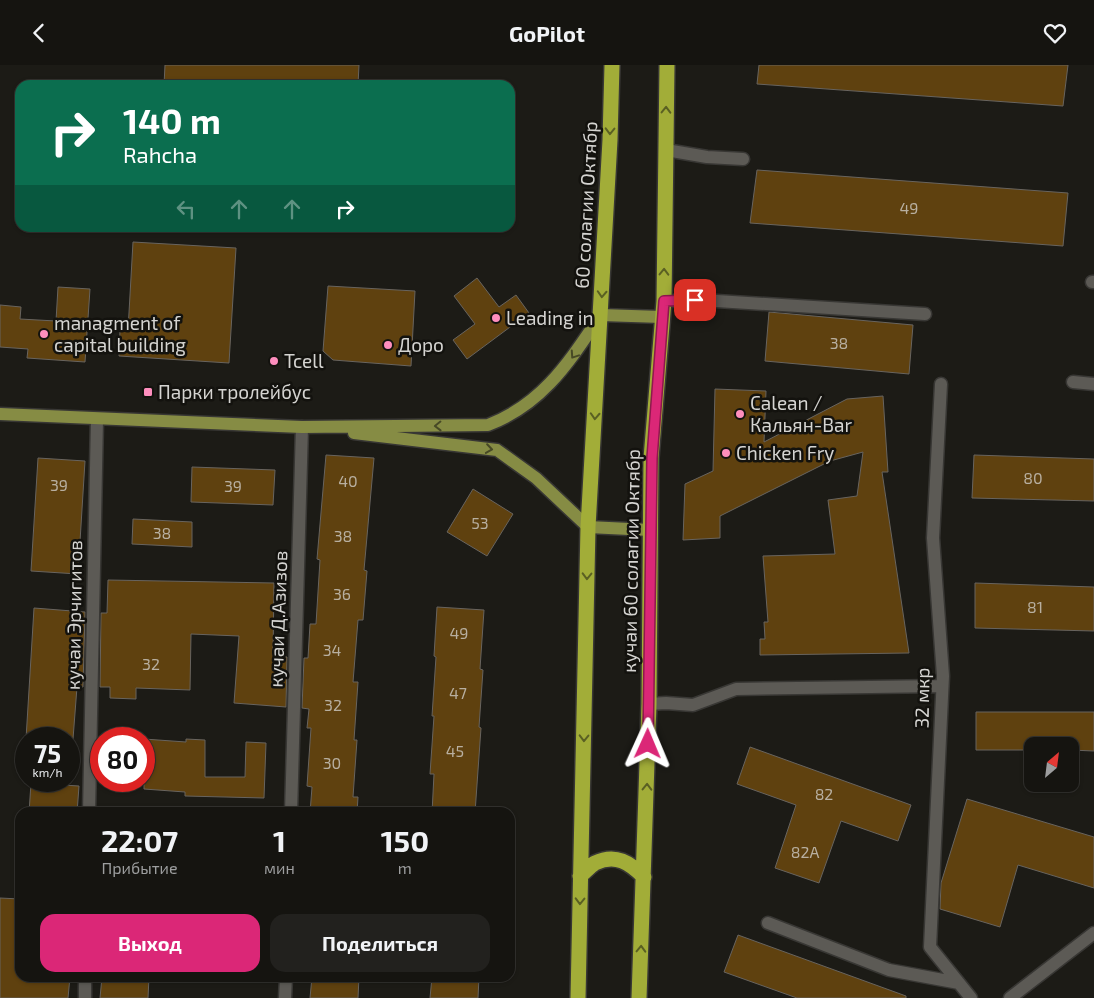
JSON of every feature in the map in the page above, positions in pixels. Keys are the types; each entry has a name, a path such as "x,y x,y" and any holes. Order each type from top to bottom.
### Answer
{"highway":[{"name":"60 солагии Октябр","path":"588,527 601,315 612,65"},
{"name":"кучаи 60 солагии Октябр","path":"639,998 649,704 652,458 664,301 667,65"},
{"path":"578,998 588,527"},
{"path":"580,877 594,863 614,858 631,864 644,877"}],"main road":[{"path":"0,414 302,427 488,425 506,418 531,401 568,364 601,315 662,317"},
{"path":"302,427 497,450 536,478 588,527 650,530"}],"street":[{"path":"666,151 707,157 743,159"},
{"path":"664,301 695,300 926,314"},
{"path":"1073,382 1094,384"},
{"name":"32 мкр","path":"941,384 933,538 942,686 930,947 971,998"},
{"name":"кучаи Эрчигитов","path":"89,807 97,419"},
{"name":"кучаи Д.Азизов","path":"291,807 302,427"},
{"path":"649,704 693,705 736,689 942,686"},
{"path":"768,923 889,970 959,983"},
{"path":"1010,998 1094,933"},
{"path":"85,982 85,998"},
{"path":"285,998 286,982"}],"building":[{"path":"165,65 359,65 358,80 164,80"},
{"path":"759,65 1068,65 1063,106 757,84"},
{"path":"757,170 1068,193 1063,246 750,223"},
{"path":"133,242 236,248 229,363 119,356 120,330 128,330"},
{"name":"Leading in","path":"477,278 499,307 516,295 529,313 467,359 453,340 475,324 454,296"},
{"path":"328,286 415,291 411,366 333,360 323,351"},
{"name":"managment of capital building","path":"58,287 90,289 85,362 27,358 28,349 0,347 0,305 21,307 20,319 56,321"},
{"path":"769,312 913,325 909,374 765,361"},
{"path":"715,389 766,391 764,442 847,399 883,396 888,472 882,472 909,653 760,655 760,639 765,639 764,622 768,622 763,556 835,554 828,500 857,496 863,452 830,461 720,516 720,538 683,540 685,484 713,471"},
{"path":"326,455 374,458 364,570 367,571 363,620 358,620 353,682 358,682 354,740 357,740 353,797 358,797 357,807 310,807 312,787 307,786 311,728 307,728 309,709 302,708 304,658 308,658 310,624 316,624 320,560 317,559"},
{"path":"974,455 1094,459 1094,501 972,498"},
{"path":"38,458 85,461 78,574 31,571"},
{"path":"192,467 275,470 273,505 191,502"},
{"path":"473,489 513,514 487,556 447,532"},
{"path":"133,519 192,522 192,547 132,544"},
{"path":"108,580 274,583 273,656 287,657 286,707 234,703 239,636 191,634 190,690 136,688 136,699 110,698 110,687 100,687 101,613 107,613"},
{"path":"975,583 1094,587 1094,631 975,628"},
{"path":"437,607 484,610 480,669 483,670 479,727 481,728 475,807 432,807 434,774 430,774 436,657 434,656"},
{"path":"34,608 85,612 83,687 77,687 74,727 27,727"},
{"path":"976,712 1094,712 1094,751 1079,750 1079,737 1024,737 1024,750 976,750"},
{"path":"186,739 205,740 205,777 245,777 246,742 266,743 264,798 185,796 185,792 155,790 155,740 186,742"},
{"path":"750,747 911,805 898,841 841,821 819,883 775,868 796,805 737,784"},
{"path":"30,792 79,792 77,807 29,807"},
{"path":"967,799 1094,837 1094,888 1018,865 1000,927 940,909 941,883"},
{"path":"0,898 15,899 15,982 70,982 68,998 0,998"},
{"path":"738,935 906,996 906,998 797,998 724,972"},
{"path":"102,982 149,982 148,998 100,998"},
{"path":"312,982 359,982 358,998 310,998"},
{"path":"432,982 479,982 478,998 430,998"}],"place":[{"name":"Leading in","path":"496,318"},
{"name":"managment of capital building","path":"44,334"},
{"name":"Доро","path":"388,345"},
{"name":"Tcell","path":"274,361"},
{"name":"Парки тролейбус","path":"148,392"},
{"name":"Calean / Кальян-Bar","path":"740,414"},
{"name":"Chicken Fry","path":"726,453"}],"route":[{"path":"648,744 652,458 664,301 695,300"}]}
